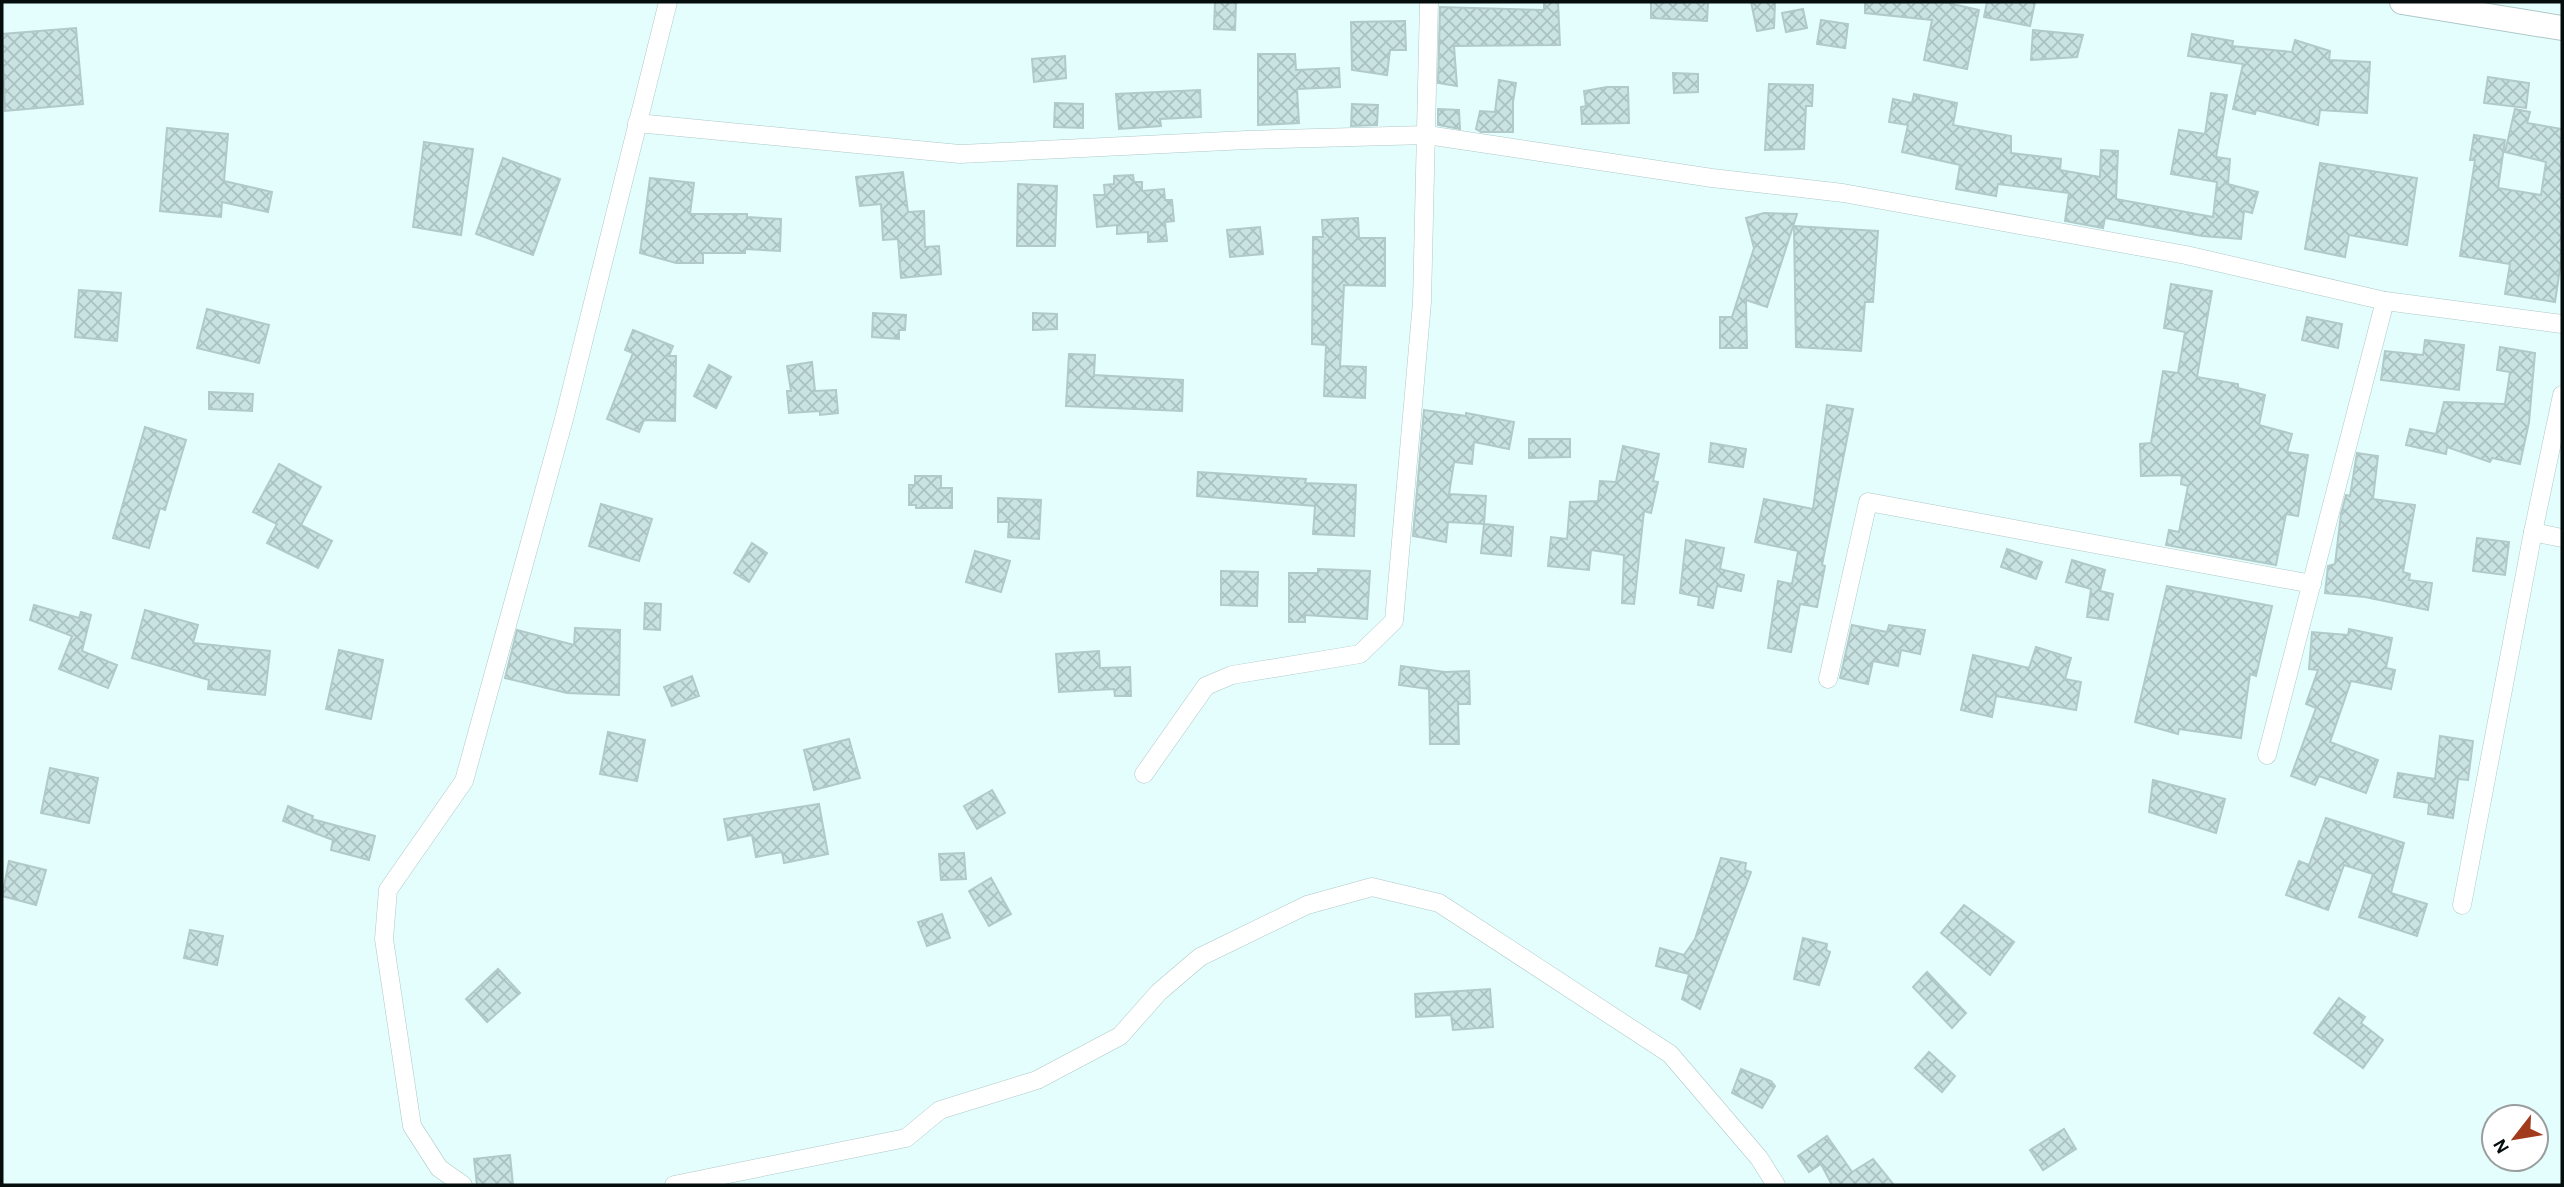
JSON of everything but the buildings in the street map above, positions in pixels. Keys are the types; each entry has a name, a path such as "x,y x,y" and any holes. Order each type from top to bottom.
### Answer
{"main road":[{"path":"2402,2 2562,28"}],"street":[{"path":"463,1185 439,1168 412,1126 384,939 388,890 464,782 564,419 668,2"},
{"path":"1144,774 1206,686 1232,675 1360,654 1394,621 1422,302 1430,2"},
{"path":"637,123 960,154 1247,140 1427,135 1712,178 1843,193 2186,255 2385,301 2562,324"},
{"path":"2267,755 2385,301"},
{"path":"2462,905 2562,395"},
{"path":"1828,679 1868,502 2312,584"},
{"path":"2533,533 2562,538"},
{"path":"674,1185 906,1138 940,1110 1037,1080 1120,1036 1159,992 1200,957 1307,905 1372,887 1439,903 1670,1054 1759,1158 1776,1185"}]}
